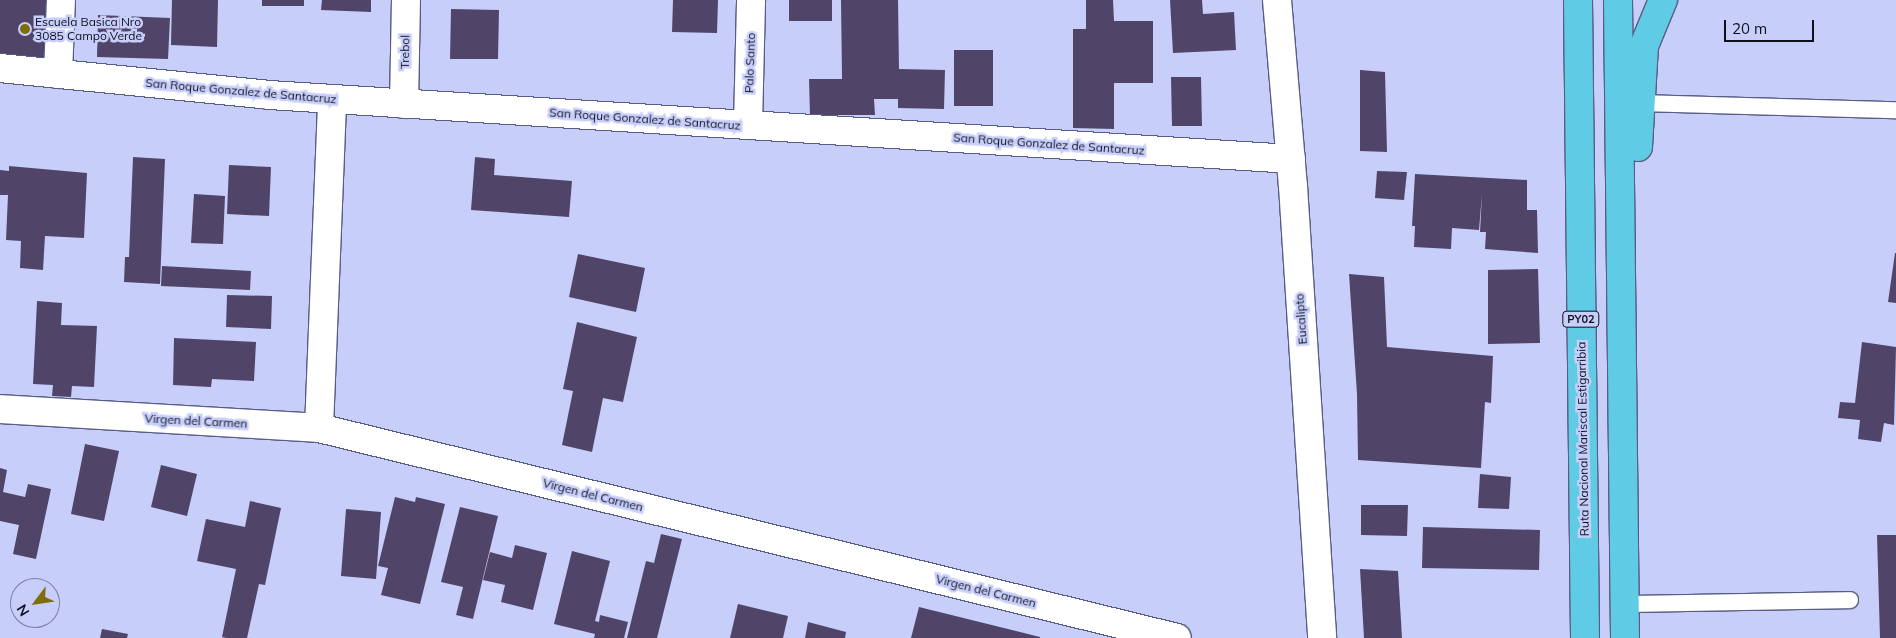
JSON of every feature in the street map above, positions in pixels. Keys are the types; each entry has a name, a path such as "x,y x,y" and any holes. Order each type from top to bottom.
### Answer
{"highway":[{"name":"Ruta Nacional Mariscal Estigarribia","path":"1578,0 1585,638"},
{"path":"1618,0 1625,638"},
{"path":"1622,353 1636,206 1639,103 1644,46 1663,0"}],"street":[{"path":"58,74 61,0"},
{"name":"Trebol","path":"404,104 406,0"},
{"name":"Palo Santo","path":"748,125 752,0"},
{"name":"Eucalipto","path":"1277,0 1291,159 1322,638"},
{"name":"San Roque Gonzalez de Santacruz","path":"0,68 332,99 1291,159"},
{"path":"319,428 332,99"},
{"name":"Virgen del Carmen","path":"0,409 319,428 1177,638"}],"lane":[{"path":"1639,103 1896,110"},
{"path":"1624,604 1850,600"}],"building":[{"name":"Escuela Basica Nro 3085 Campo Verde","path":"0,0 50,0 48,63 0,58"},
{"path":"172,0 218,0 217,47 171,45"},
{"path":"262,0 304,0 304,6 262,6"},
{"path":"322,0 371,0 371,12 321,10"},
{"path":"673,0 718,0 717,33 672,32"},
{"path":"789,0 832,0 832,21 789,21"},
{"path":"841,0 898,0 899,69 945,70 944,109 898,108 898,99 874,99 875,115 810,115 809,79 842,79"},
{"path":"1086,0 1113,0 1114,21 1153,21 1153,83 1114,83 1114,129 1073,128 1073,29 1086,29"},
{"path":"1170,0 1202,0 1203,14 1234,12 1236,50 1173,53"},
{"path":"451,9 499,10 498,59 450,59"},
{"path":"98,15 170,18 168,59 97,57"},
{"path":"954,50 993,50 993,106 954,106"},
{"path":"1360,70 1385,72 1387,152 1360,151"},
{"path":"1171,77 1201,77 1202,126 1172,126"},
{"path":"133,157 165,159 160,284 124,282 125,257 129,257"},
{"path":"475,157 495,159 494,175 572,181 569,217 471,210"},
{"path":"229,165 271,167 269,216 227,214"},
{"path":"9,166 87,173 84,238 45,236 43,270 20,268 21,241 6,240 8,195 0,195 0,170 9,171"},
{"path":"1377,171 1407,172 1404,200 1375,198"},
{"path":"1415,174 1527,180 1527,210 1537,210 1538,253 1485,249 1486,232 1480,232 1482,194 1479,230 1452,228 1451,249 1414,247 1415,226 1412,226"},
{"path":"194,194 225,196 223,244 191,243"},
{"path":"1896,253 1896,303 1888,302"},
{"path":"578,254 645,268 636,312 569,297"},
{"path":"162,266 251,271 250,290 161,286"},
{"path":"1538,269 1540,343 1488,344 1488,270"},
{"path":"1349,274 1384,277 1387,347 1493,356 1491,403 1485,402 1481,468 1358,460 1357,394"},
{"path":"227,295 272,296 271,329 226,327"},
{"path":"37,301 62,303 61,325 97,326 94,387 72,386 71,397 52,396 53,385 33,384"},
{"path":"577,322 637,337 623,402 603,398 592,452 562,445 573,391 563,389"},
{"path":"174,338 256,342 254,381 212,379 211,387 173,385"},
{"path":"1862,342 1896,347 1894,425 1884,423 1881,442 1858,439 1860,420 1838,418 1840,402 1855,403"},
{"path":"85,444 119,451 104,521 71,514"},
{"path":"161,465 197,474 187,516 151,507"},
{"path":"0,468 7,470 3,492 25,497 28,484 51,489 36,559 13,554 19,525 0,521"},
{"path":"1480,474 1511,477 1509,509 1478,508"},
{"path":"395,497 415,502 416,497 445,504 420,604 381,595 388,568 378,566"},
{"path":"250,501 281,508 265,585 259,584 247,638 226,638 222,637 236,569 197,561 206,519 245,527"},
{"path":"1361,505 1408,505 1407,536 1361,535"},
{"path":"460,507 498,516 473,619 456,615 463,587 441,582"},
{"path":"346,509 381,512 376,579 341,576"},
{"path":"1423,527 1540,530 1539,570 1422,568"},
{"path":"661,534 682,539 657,638 627,638 646,561 654,563"},
{"path":"1877,535 1896,535 1896,638 1880,638"},
{"path":"515,545 547,553 533,610 501,602 505,585 483,580 490,552 512,558"},
{"path":"572,551 610,561 595,621 599,622 600,615 628,622 624,638 594,638 595,634 554,624"},
{"path":"1360,569 1398,571 1402,638 1364,638"},
{"path":"738,604 788,616 783,638 730,638"},
{"path":"919,607 1040,637 1040,638 911,638"},
{"path":"808,622 846,632 845,638 805,638"},
{"path":"102,629 128,634 127,638 100,638"}],"place":[{"name":"Escuela Basica Nro 3085 Campo Verde","path":"25,29"}]}
